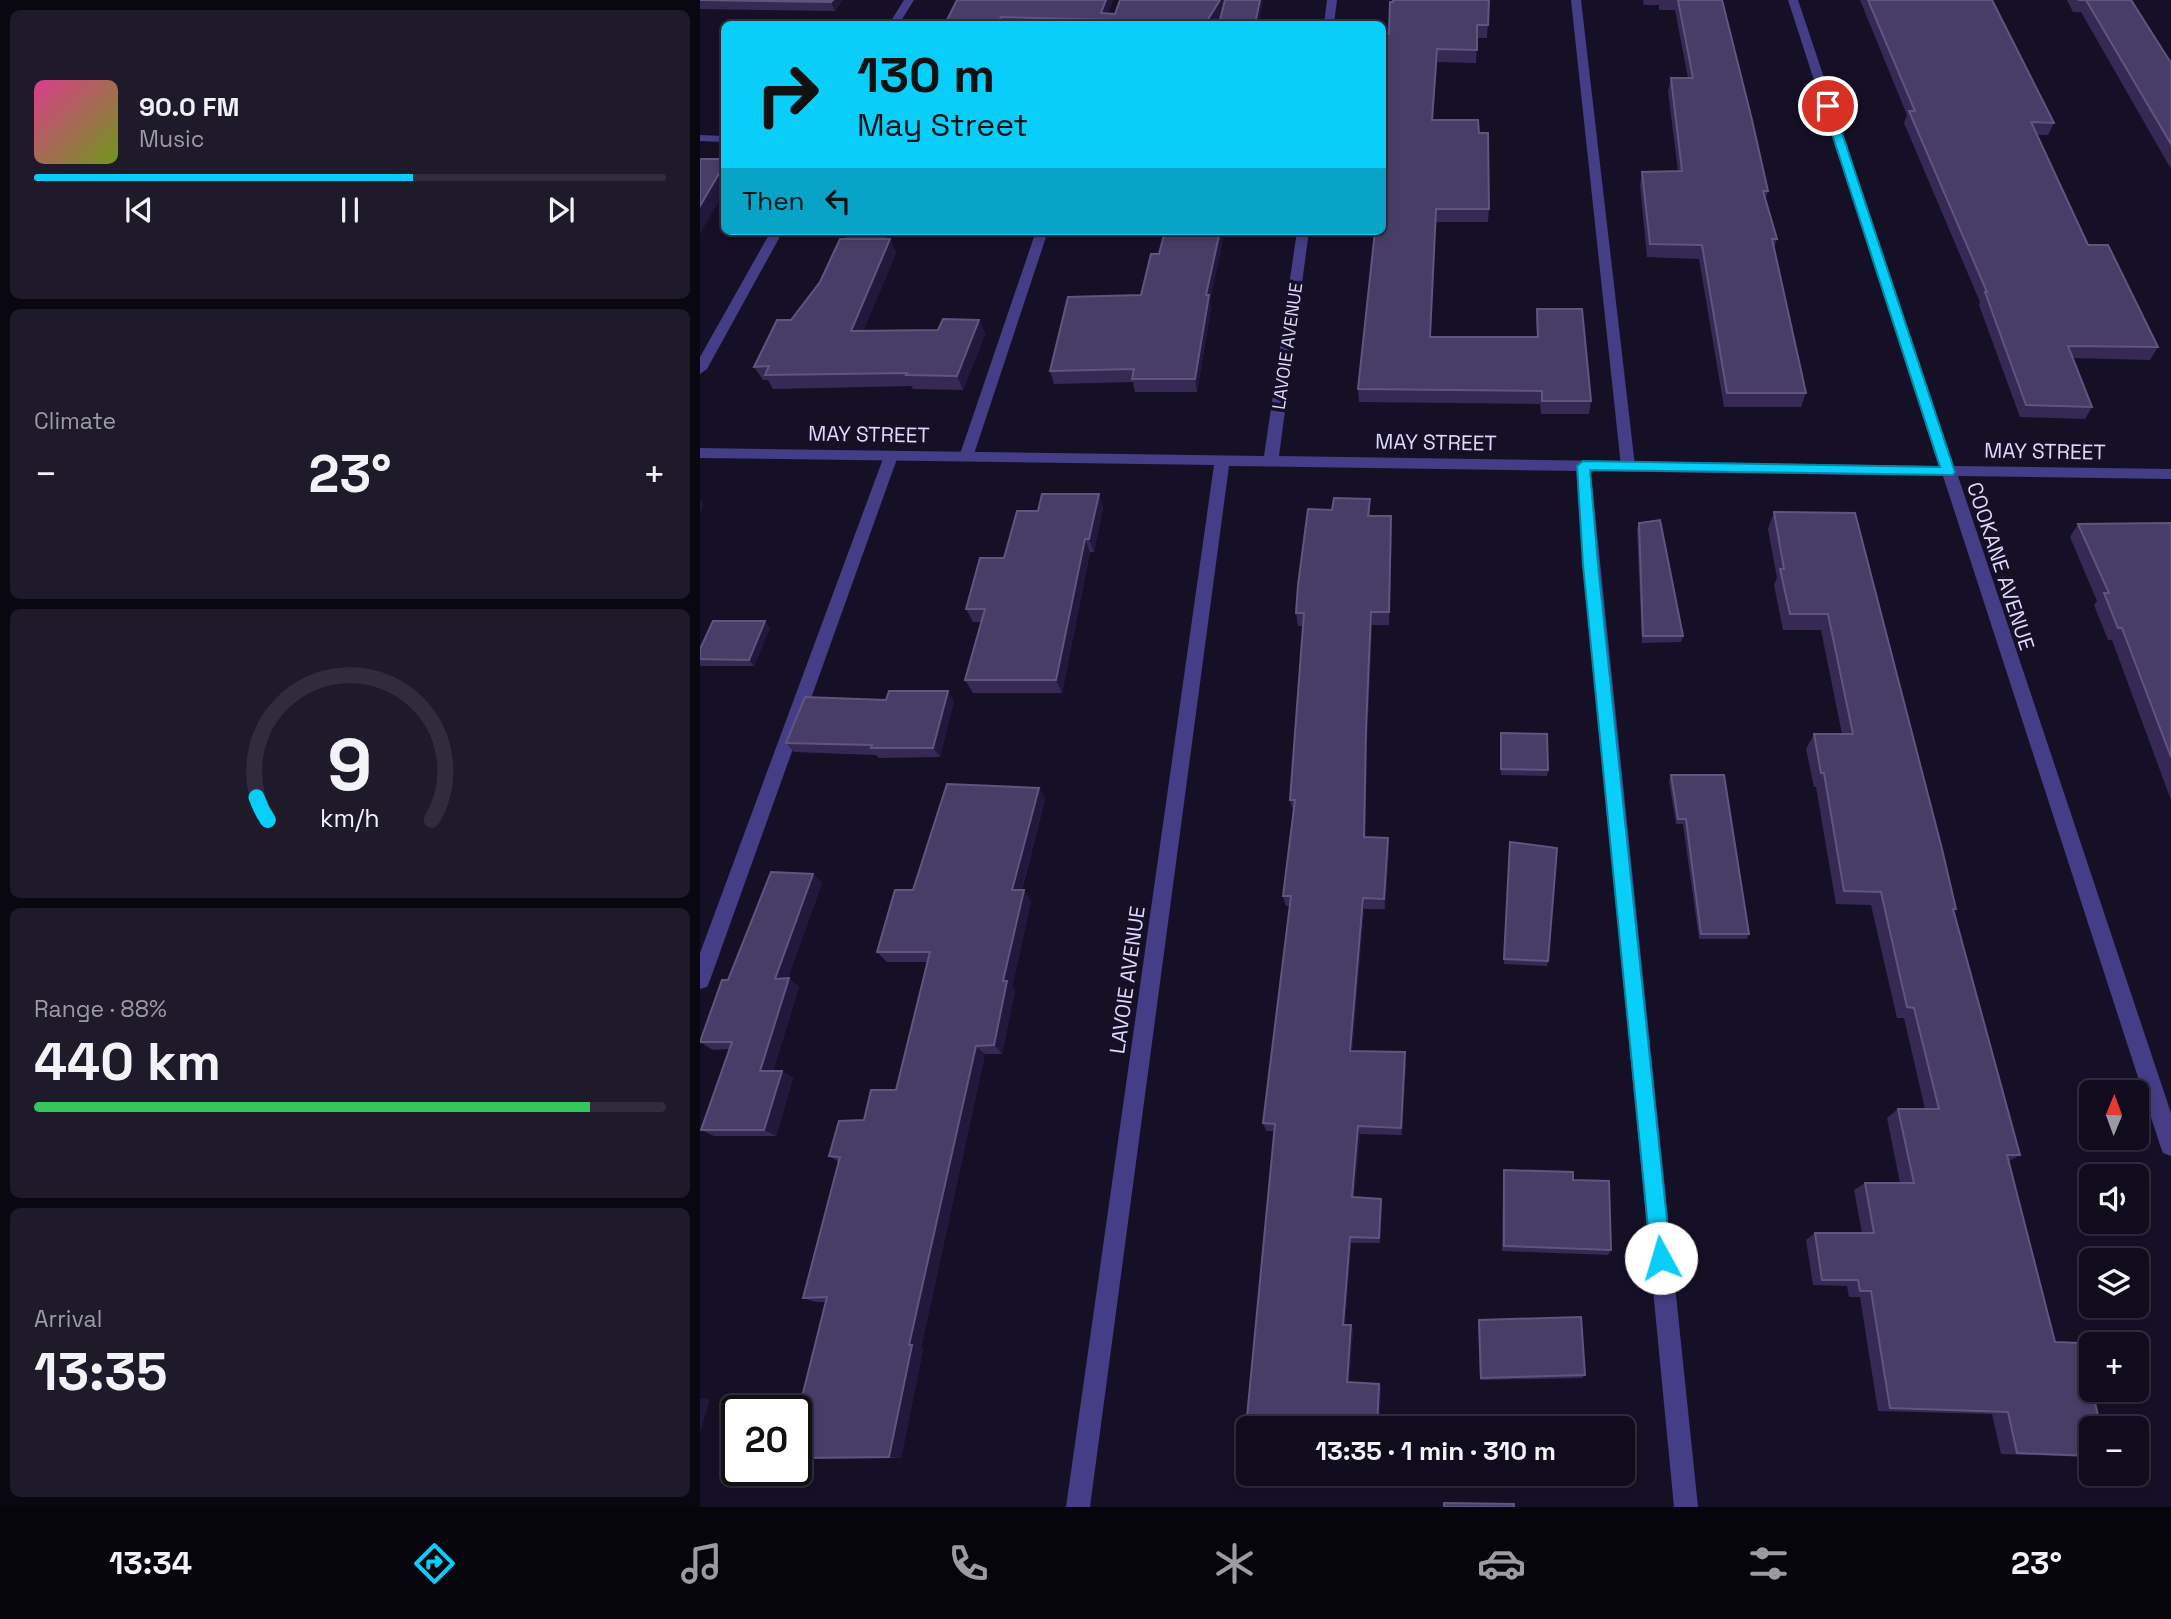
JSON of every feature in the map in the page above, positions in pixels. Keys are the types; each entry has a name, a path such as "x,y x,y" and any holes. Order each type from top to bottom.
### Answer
{"street":[{"path":"896,21 909,0"},
{"path":"1329,21 1332,0"},
{"path":"1576,0 1628,466"},
{"name":"COOKANE AVENUE","path":"1793,0 2171,1145"},
{"path":"700,138 721,139"},
{"path":"700,369 775,235"},
{"path":"966,457 1041,235"},
{"name":"LAVOIE AVENUE","path":"1271,460 1302,235"},
{"name":"MAY STREET","path":"700,453 2171,474"},
{"path":"700,980 891,456"},
{"name":"LAVOIE AVENUE","path":"1078,1507 1222,460"},
{"path":"1583,466 1686,1507"}],"building":[{"path":"700,0 833,0 831,2"},
{"path":"957,0 1106,0 1101,13 1115,14 1120,0 1220,0 1207,21 1001,17 999,21 946,21"},
{"path":"1225,0 1260,0 1256,21 1220,21"},
{"path":"1489,0 1488,25 1477,25 1477,50 1437,49 1432,120 1478,120 1479,133 1488,133 1489,209 1436,209 1430,337 1538,337 1537,309 1582,309 1591,401 1542,401 1542,391 1358,389 1375,235 1386,235 1386,34 1389,34 1390,2"},
{"path":"1678,0 1722,0 1768,191 1763,191 1777,239 1772,239 1806,393 1727,393 1702,245 1650,244 1642,172 1682,171 1671,78 1693,78"},
{"path":"1868,0 1992,0 2054,123 2031,122 2088,245 2108,245 2158,347 2068,346 2092,407 2026,405 1987,292 1909,111 1915,111"},
{"path":"2086,0 2131,0 2171,63 2171,144"},
{"path":"700,159 721,159 721,170 700,206"},
{"path":"1164,235 1219,235 1206,295 1209,295 1195,379 1132,379 1134,369 1050,371 1068,297 1141,295 1151,254 1159,254"},
{"path":"840,239 890,239 851,331 938,330 943,319 979,320 957,376 906,375 907,373 765,375 769,366 754,367 777,320 791,320 820,282"},
{"path":"1042,494 1099,494 1089,539 1085,539 1056,680 965,680 985,609 966,609 980,558 1004,558 1017,511 1038,511"},
{"path":"1334,498 1370,499 1368,516 1391,516 1389,612 1371,612 1364,837 1388,838 1384,899 1363,898 1350,1051 1405,1052 1401,1128 1358,1126 1352,1197 1381,1199 1379,1238 1350,1237 1343,1325 1351,1325 1347,1382 1379,1384 1378,1416 1247,1416 1275,1124 1263,1123 1291,896 1283,896 1295,800 1290,800 1304,613 1296,613 1298,585 1308,509 1332,510"},
{"path":"1774,512 1855,513 1942,849 1956,909 1953,909 2020,1155 2007,1155 2055,1342 2079,1343 2079,1402 2095,1402 2098,1416 2079,1416 2079,1456 2017,1453 2008,1412 1890,1408 1871,1291 1860,1291 1858,1280 1822,1280 1815,1233 1874,1233 1865,1183 1914,1183 1898,1109 1939,1109 1914,1008 1907,1007 1881,892 1844,891 1824,773 1821,773 1814,734 1853,734 1828,614 1790,614 1780,569 1784,569"},
{"path":"1660,520 1683,636 1643,636 1639,523"},
{"path":"2171,523 2171,757 2122,628 2118,628 2104,593 2109,593 2078,524"},
{"path":"713,621 765,621 749,660 700,659 700,649"},
{"path":"889,691 948,691 933,748 871,748 872,745 786,743 805,697 886,700"},
{"path":"1501,733 1547,734 1548,770 1501,769"},
{"path":"1671,775 1724,775 1749,934 1701,934 1686,819 1678,819"},
{"path":"947,784 1039,788 1012,890 1024,890 1003,981 1007,981 994,1045 976,1046 909,1345 912,1345 889,1457 812,1458 812,1395 802,1395 827,1297 803,1298 840,1157 829,1156 839,1121 864,1120 871,1090 896,1090 930,952 877,952 895,890 913,890"},
{"path":"1510,842 1557,848 1548,961 1504,959"},
{"path":"771,872 813,874 775,979 789,978 760,1071 782,1071 764,1130 701,1130 732,1042 700,1042 722,980 728,980"},
{"path":"1504,1170 1573,1172 1573,1180 1609,1181 1611,1250 1504,1246"},
{"path":"1581,1317 1585,1375 1481,1378 1479,1320"},
{"path":"1444,1503 1514,1504 1514,1507 1444,1507"}],"route":[{"path":"1661,1258 1583,466 1948,472 1828,106"}]}
